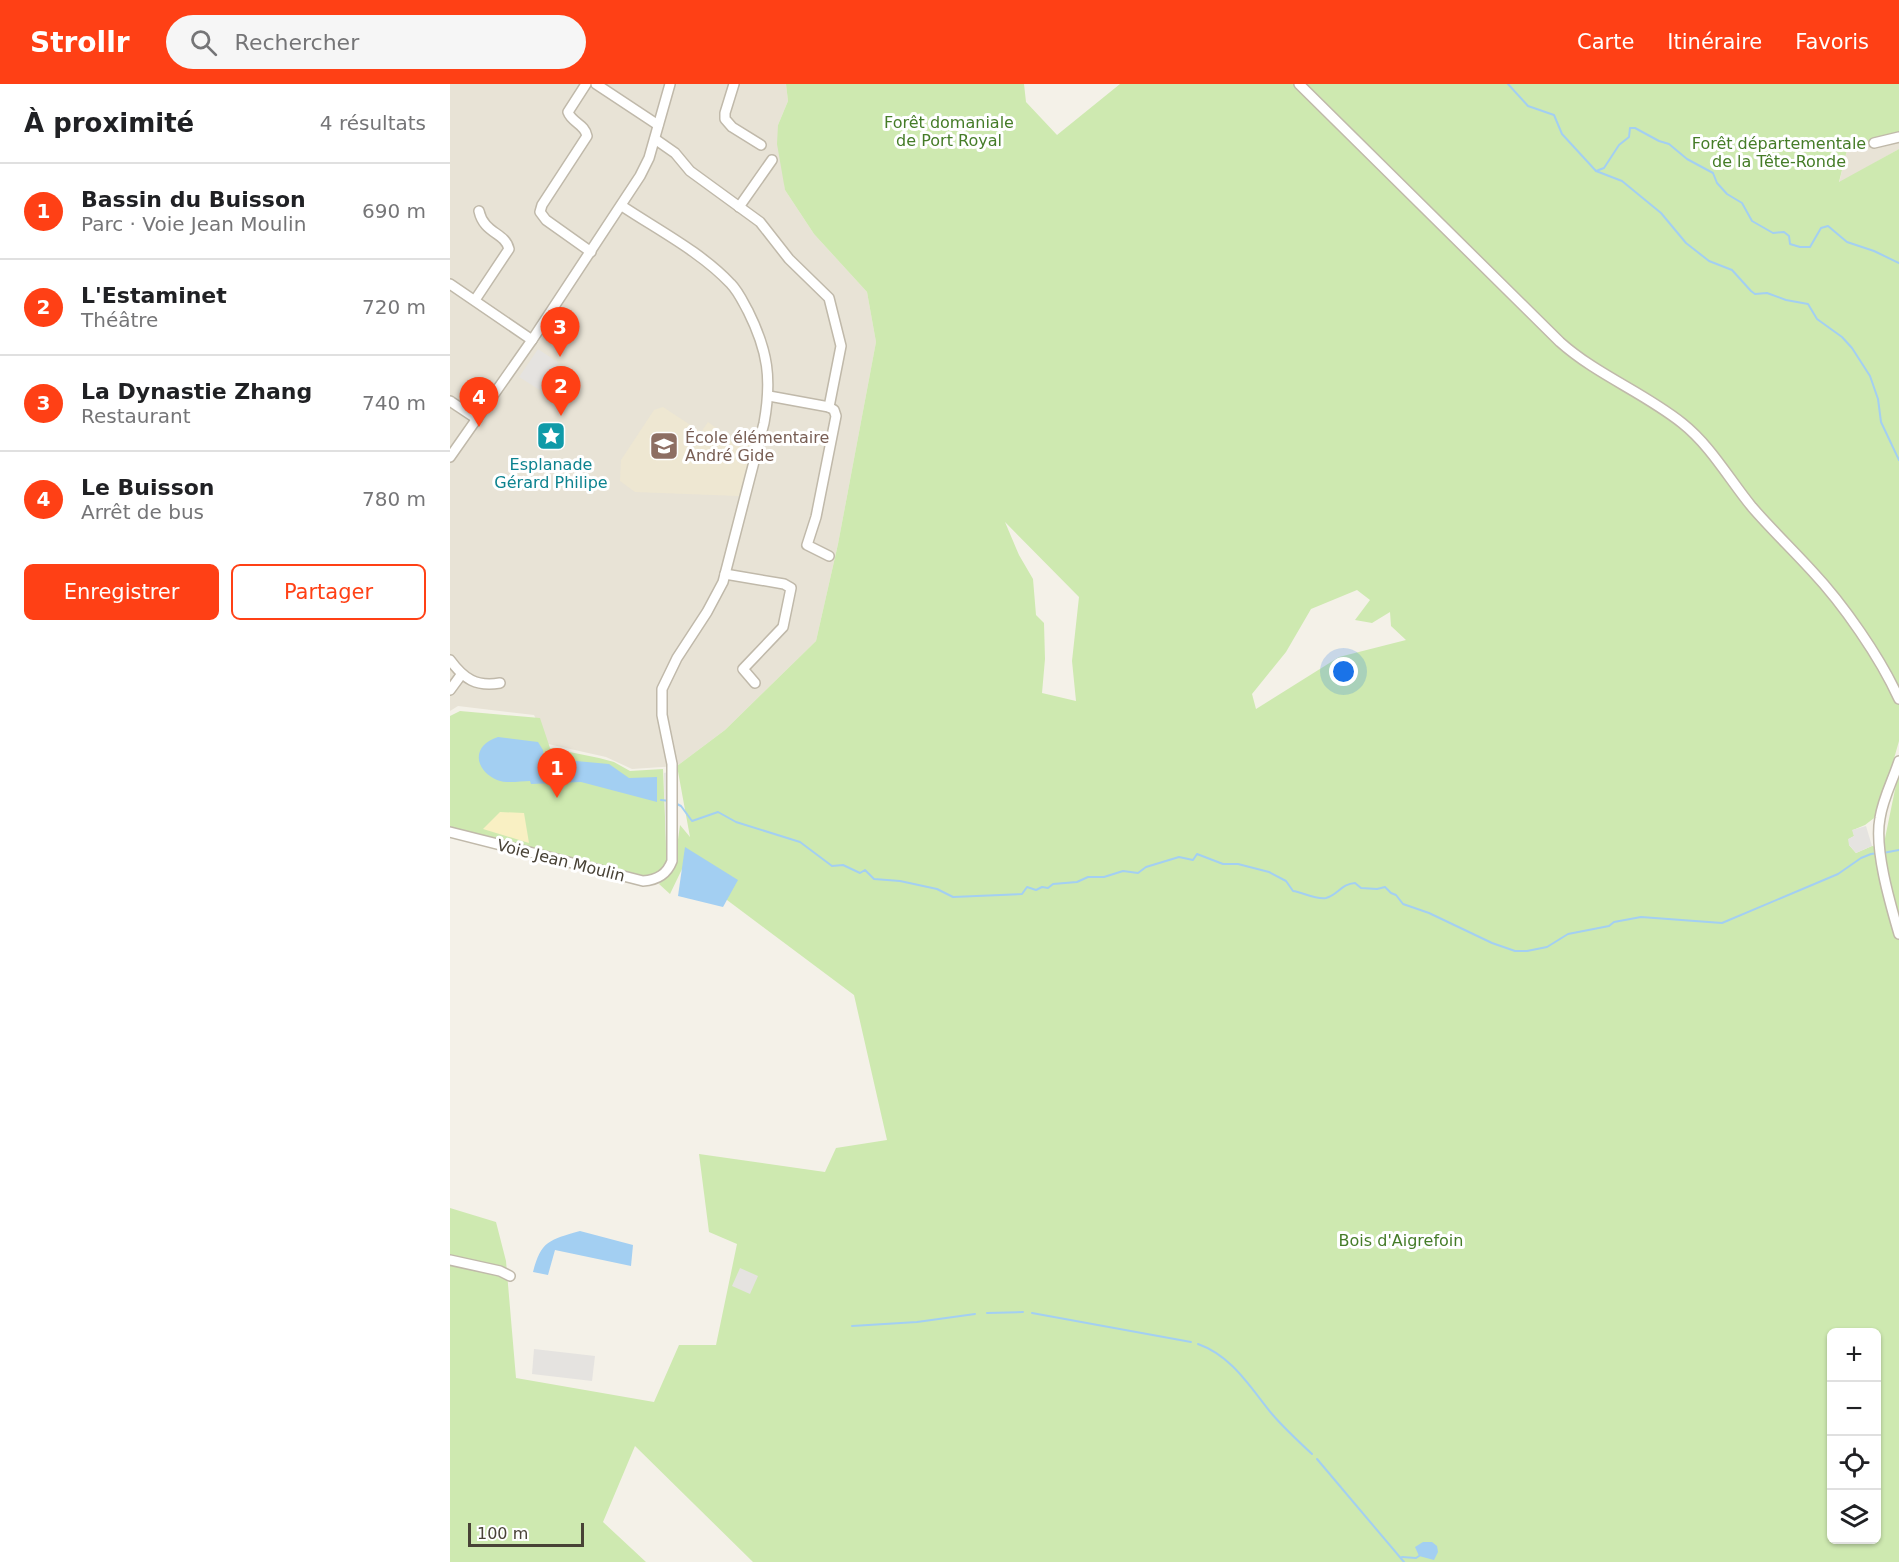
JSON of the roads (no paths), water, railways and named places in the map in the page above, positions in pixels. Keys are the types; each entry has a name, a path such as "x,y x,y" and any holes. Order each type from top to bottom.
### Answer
{"street":[{"path":"586,84 568,112 583,127 586,136 542,205 540,212 546,220 591,252"},
{"path":"596,84 658,125"},
{"path":"450,457 532,340 640,176 649,158 670,84"},
{"path":"734,84 725,119 732,127 761,145"},
{"path":"1299,84 1560,342 1599,373 1674,417 1696,437 1722,467 1751,507 1839,603 1899,697"},
{"path":"1874,143 1899,137"},
{"path":"654,138 675,153 690,171 760,222 789,259 829,298 841,346 829,407"},
{"path":"739,207 772,160"},
{"path":"622,206 700,257 731,285 759,333 766,359 769,396 757,453 725,574 784,584 791,588 783,627 743,669 755,682"},
{"path":"474,300 509,249 504,240 482,223 479,211"},
{"path":"450,284 532,340"},
{"path":"769,396 829,407 834,410 836,416 816,517 807,544 829,556"},
{"path":"450,401 477,419"},
{"name":"Voie Jean Moulin","path":"450,832 643,881 656,879 668,869 673,856 672,774 662,715 662,689 669,670 707,612 725,574"},
{"path":"450,660 461,675 480,684 500,683"},
{"path":"450,690 461,675"},
{"path":"1899,760 1882,810 1879,834 1884,871 1899,934"},
{"path":"450,1260 500,1271 510,1276"}],"water":[{"path":"498,737 538,742 543,750 544,761 609,764 629,778 657,777 657,802 581,782 531,784 530,781 497,780 483,770 479,757 484,746"},
{"path":"685,847 738,880 723,907 678,896"},
{"path":"580,1231 633,1245 631,1266 555,1250 548,1275 533,1272 539,1254 548,1243"},
{"path":"1423,1542 1432,1542 1437,1546 1438,1552 1434,1560 1419,1556 1415,1547"}],"waterway":[{"path":"1508,84 1528,106 1554,115 1562,134 1596,171 1622,181 1661,213 1686,243 1709,261 1732,270 1755,294 1767,293 1786,300 1808,304 1817,319 1842,337 1852,348 1870,376 1878,399 1881,422 1899,460"},
{"path":"1596,171 1604,168 1619,145 1629,137 1630,128 1635,128 1669,144 1687,159 1713,173 1717,183 1727,194 1742,203 1752,221 1773,233 1784,232 1789,236 1790,244 1810,247 1821,228 1828,226 1847,242 1899,263"},
{"path":"661,800 670,801"},
{"path":"675,803 681,806 692,821 718,812 736,822 800,842 832,866 843,865 860,873 865,870 874,879 900,881 937,889 953,897 1022,894 1027,887 1036,890 1042,887 1048,888 1053,884 1077,882 1088,877 1104,877 1123,871 1138,873 1146,867 1179,857 1193,860 1197,854 1223,864 1238,864 1269,872 1286,881 1293,891 1318,898 1330,897 1346,885 1355,883 1361,888 1385,887 1403,904 1515,951 1547,947 1568,934 1641,917 1722,923 1838,874 1861,858 1878,853"},
{"path":"1883,853 1899,850"},
{"path":"987,1313 1023,1312"},
{"path":"1032,1313 1191,1342"},
{"path":"852,1326 917,1322 975,1314"},
{"path":"1198,1344 1210,1349 1231,1364 1277,1419 1312,1454"},
{"path":"1317,1459 1404,1562"},
{"path":"1402,1557 1416,1558 1419,1556"}],"place":[{"name":"La Dynastie Zhang","path":"560,357"},
{"name":"L'Estaminet","path":"561,416"},
{"name":"Le Buisson","path":"479,427"},
{"name":"Esplanade Gérard Philipe","path":"551,436"},
{"name":"École élémentaire André Gide","path":"664,446"},
{"name":"Bassin du Buisson","path":"557,798"}],"park label":[{"name":"Forêt domaniale de Port Royal","path":"949,131"},
{"name":"Forêt départementale de la Tête-Ronde","path":"1779,152"},
{"name":"Bois d'Aigrefoin","path":"1401,1240"}]}
